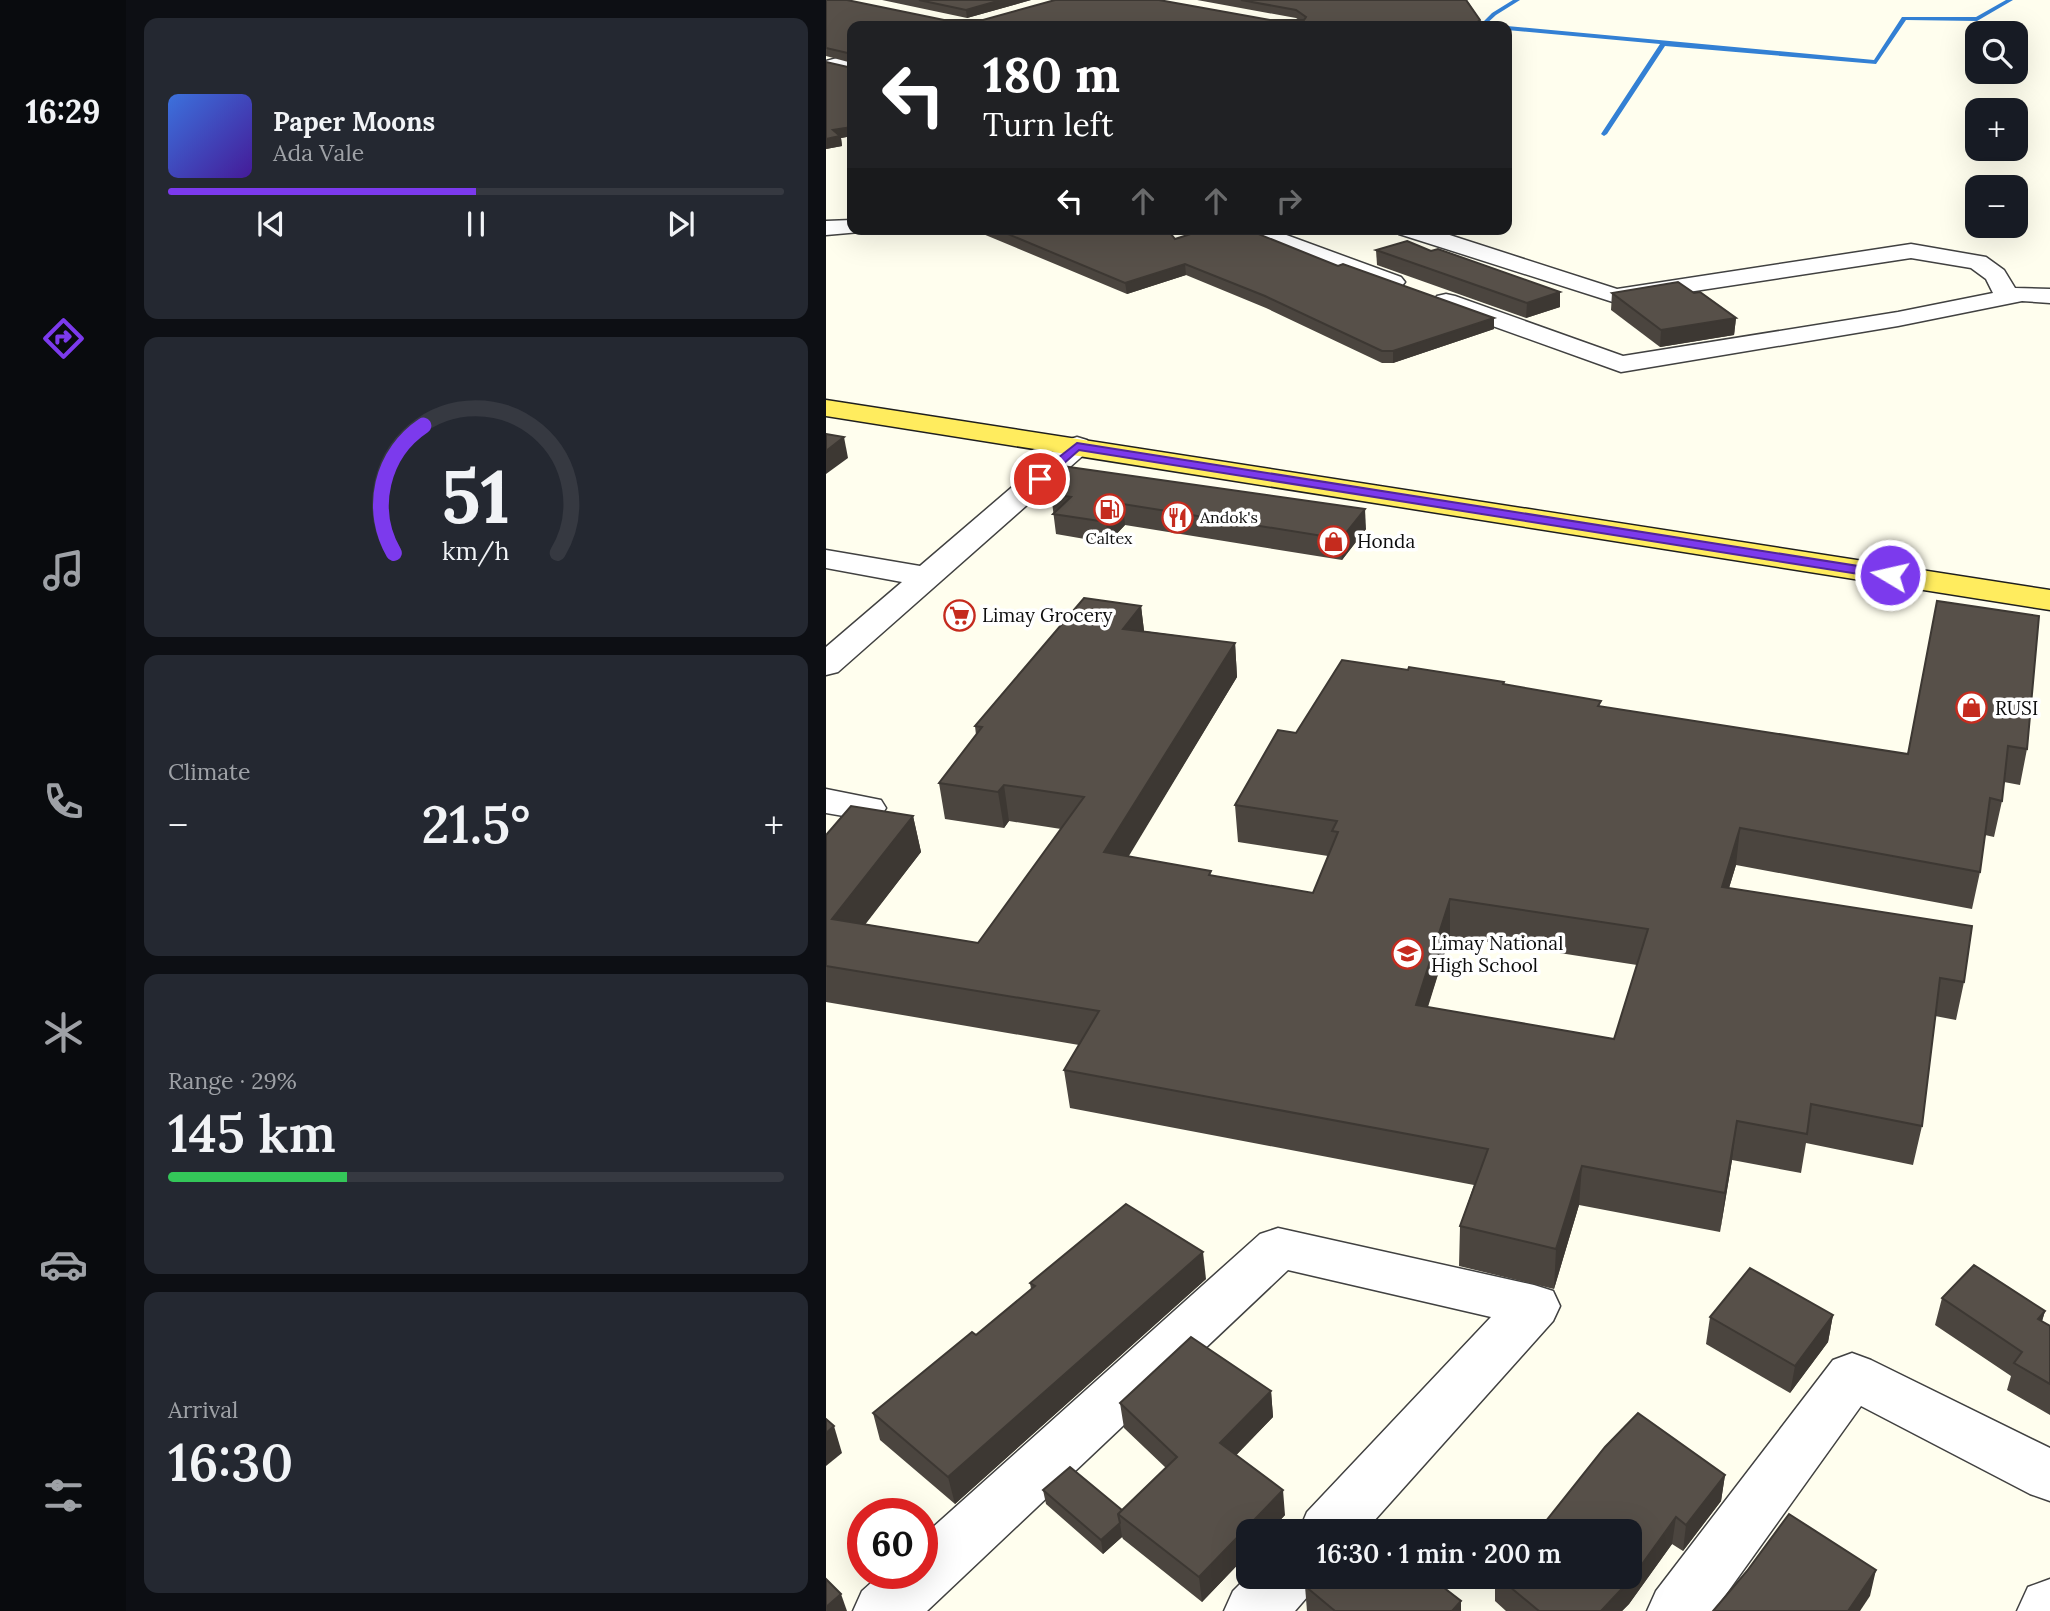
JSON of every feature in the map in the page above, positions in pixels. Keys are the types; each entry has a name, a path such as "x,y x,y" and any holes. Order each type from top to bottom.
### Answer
{"main road":[{"path":"826,408 2050,600"}],"street":[{"path":"829,64 847,60"},
{"path":"829,64 847,69"},
{"path":"826,228 847,227"},
{"path":"1267,235 1621,364 1898,319 2022,294 2050,296"},
{"path":"1426,235 1616,296 1911,251 1978,262 1996,275 2007,297"},
{"path":"1480,314 1564,279"},
{"path":"826,665 1077,446"},
{"path":"826,559 927,577"},
{"path":"826,802 867,808"},
{"path":"884,1611 1278,1248 1534,1306 1339,1519"},
{"path":"1678,1611 1852,1376 2050,1476"},
{"path":"1255,1611 1276,1589"}],"building":[{"path":"826,0 847,0 944,20 983,20 1055,0 1159,0 1270,20 1304,20 1306,17 1296,10 1241,0 1466,0 1480,20 847,21 847,53 826,48"},
{"path":"919,0 1001,0 966,10"},
{"path":"826,62 847,67 847,128 833,130 840,136 826,139"},
{"path":"1010,235 1172,235 1175,239 1187,235 1261,235 1338,266 1343,264 1494,318 1393,351 1382,351 1265,296 1185,264 1125,283"},
{"path":"1407,241 1431,251 1438,249 1560,292 1527,303 1376,250"},
{"path":"1678,282 1694,293 1700,292 1736,318 1661,330 1612,293"},
{"path":"826,434 844,437 826,451"},
{"path":"1055,465 1365,509 1341,539 1123,504 1106,522 1053,514 1071,497 1051,494"},
{"name":"Limay National High School","path":"1084,598 1141,606 1123,629 1235,643 1104,852 1211,871 1209,875 1313,893 1338,832 1332,831 1337,821 1235,805 1278,730 1296,733 1342,660 1504,682 1503,684 1601,701 1598,706 1908,754 1937,601 2039,616 2027,749 2008,746 2002,801 1990,798 1980,872 1740,828 1722,887 1972,926 1964,982 1940,978 1922,1126 1811,1104 1807,1134 1737,1121 1725,1193 1582,1166 1556,1249 1460,1226 1488,1149 1064,1070 1099,1011 826,966 826,835 851,806 913,816 832,919 978,943 1084,797 1004,785 998,792 939,783 982,727 975,726","holes":["1450,899 1648,929 1614,1039 1416,1005"]},
{"path":"1126,1204 1203,1252 948,1477 873,1413 972,1332 976,1335 1035,1286 1030,1283"},
{"path":"1974,1265 2045,1311 2038,1319 2050,1326 2050,1384 2014,1363 2022,1352 1942,1298"},
{"path":"1750,1268 1833,1315 1795,1366 1710,1317"},
{"path":"1191,1337 1271,1391 1220,1443 1283,1490 1255,1519 1236,1519 1236,1539 1199,1577 1118,1514 1177,1457 1120,1403"},
{"path":"1638,1413 1725,1475 1686,1525 1676,1517 1642,1564 1642,1519 1548,1519 1605,1447"},
{"path":"826,1419 834,1426 826,1433"},
{"path":"1070,1467 1122,1510 1118,1514 1120,1523 1101,1540 1043,1490"},
{"path":"1789,1514 1876,1570 1848,1611 1713,1611 1747,1571"},
{"path":"826,1579 841,1594 826,1607"},
{"path":"1309,1589 1446,1589 1461,1601 1452,1611 1335,1611"},
{"path":"1512,1589 1622,1589 1601,1611 1539,1611"}],"waterway":[{"path":"1486,21 1517,0"},
{"path":"1664,44 1876,62 1904,18 1977,19 2010,0"},
{"path":"1512,28 1664,43 1604,134"}],"place":[{"name":"Caltex","path":"1109,509"},
{"name":"Andok's","path":"1177,517"},
{"name":"Honda","path":"1334,541"},
{"name":"Limay Grocery","path":"959,615"},
{"name":"RUSI","path":"1972,708"},
{"name":"Limay National High School","path":"1408,954"}],"route":[{"path":"1040,479 1077,446 1890,575"}]}
